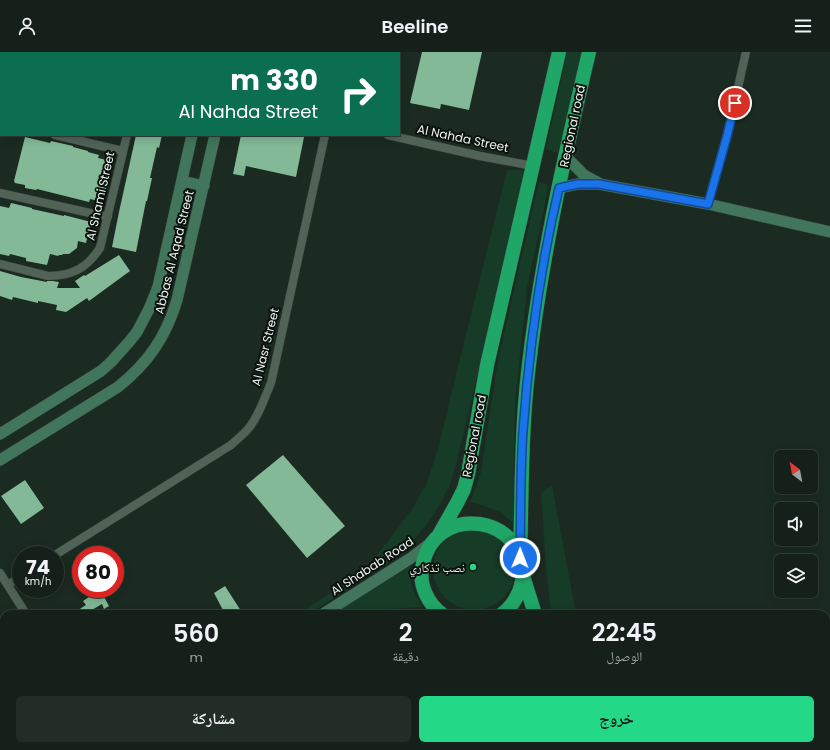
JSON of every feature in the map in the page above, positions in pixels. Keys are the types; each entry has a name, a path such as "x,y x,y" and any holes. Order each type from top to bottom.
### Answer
{"highway":[{"name":"Regional road","path":"438,610 426,594 422,583 421,571 423,560 464,489 487,365 559,52"},
{"name":"Regional road","path":"520,558 523,432 528,374 538,297 565,156 589,52"},
{"path":"437,537 451,527 465,523 479,523 493,527 505,534 514,545 520,558 523,575 534,610"},
{"path":"506,610 518,595 523,575"}],"street":[{"path":"708,204 727,136 746,52"},
{"path":"59,136 123,151"},
{"name":"Al Shami Street","path":"0,264 48,276 63,275 78,270 90,261 100,248 127,136"},
{"name":"Abbas Al Aqad Street","path":"0,434 100,370 120,352 133,337 144,320 158,287 192,136"},
{"name":"Abbas Al Aqad Street","path":"0,460 118,387 136,372 151,354 164,334 178,300 215,136"},
{"name":"Al Nasr Street","path":"64,549 231,445 247,430 254,420 260,410 270,383 325,136"},
{"name":"Al Nahda Street","path":"392,136 480,156 533,166"},
{"path":"565,156 584,175 599,184"},
{"path":"182,181 204,186"},
{"path":"559,188 578,184 599,184 708,204 830,232"},
{"path":"0,193 108,217"},
{"name":"Al Shabab Road","path":"329,610 411,558 437,537"},
{"path":"0,573 24,610"},
{"path":"8,585 12,582"}],"green space":[{"path":"567,52 582,52 558,153 546,149"},
{"path":"507,170 522,170 525,179 450,485 440,504 426,525 400,555 315,610 304,610 359,575 372,562 412,509 426,485 437,452"},
{"path":"539,182 548,185 527,288 515,403 513,523 500,512 470,502 481,472 498,360"},
{"path":"552,485 575,610 551,610 541,493"},
{"path":"474,528 490,531 503,540 512,553 515,569 512,585 503,598 490,607 474,610 458,607 445,598 436,585 433,569 436,553 445,540 458,531"},
{"path":"410,565 412,587 416,597 423,607 372,610 338,610"}],"building":[{"path":"422,52 482,52 469,110 441,104 440,109 410,103"},
{"path":"136,136 162,136 159,148 157,147 150,178 152,178 136,252 112,247"},
{"path":"241,136 304,137 296,177 246,166 244,176 233,174"},
{"path":"25,137 50,143 51,141 73,146 99,155 98,158 111,161 103,202 90,199 89,202 37,189 25,188 25,185 15,183 14,181"},
{"path":"11,203 91,222 86,243 78,241 77,248 69,254 58,256 50,254 47,265 26,261 26,258 10,254 9,256 0,254 0,206 9,208"},
{"path":"119,255 130,271 89,301 87,298 66,312 56,310 57,305 38,301 38,303 13,297 12,300 0,296 0,271 47,282 59,282 57,288 80,288 75,281"},
{"path":"283,455 345,526 307,558 246,485"},
{"path":"25,480 44,508 21,524 1,496"},
{"path":"225,586 240,610 223,610 214,593"},
{"path":"88,598 105,598 109,606 104,609 102,604 92,610 78,610 86,605 83,601"}],"place":[{"name":"نصب تذكاري","path":"473,567"}],"route":[{"path":"520,558 523,432 528,374 538,297 559,188 578,184 599,184 708,204 735,103"}]}
